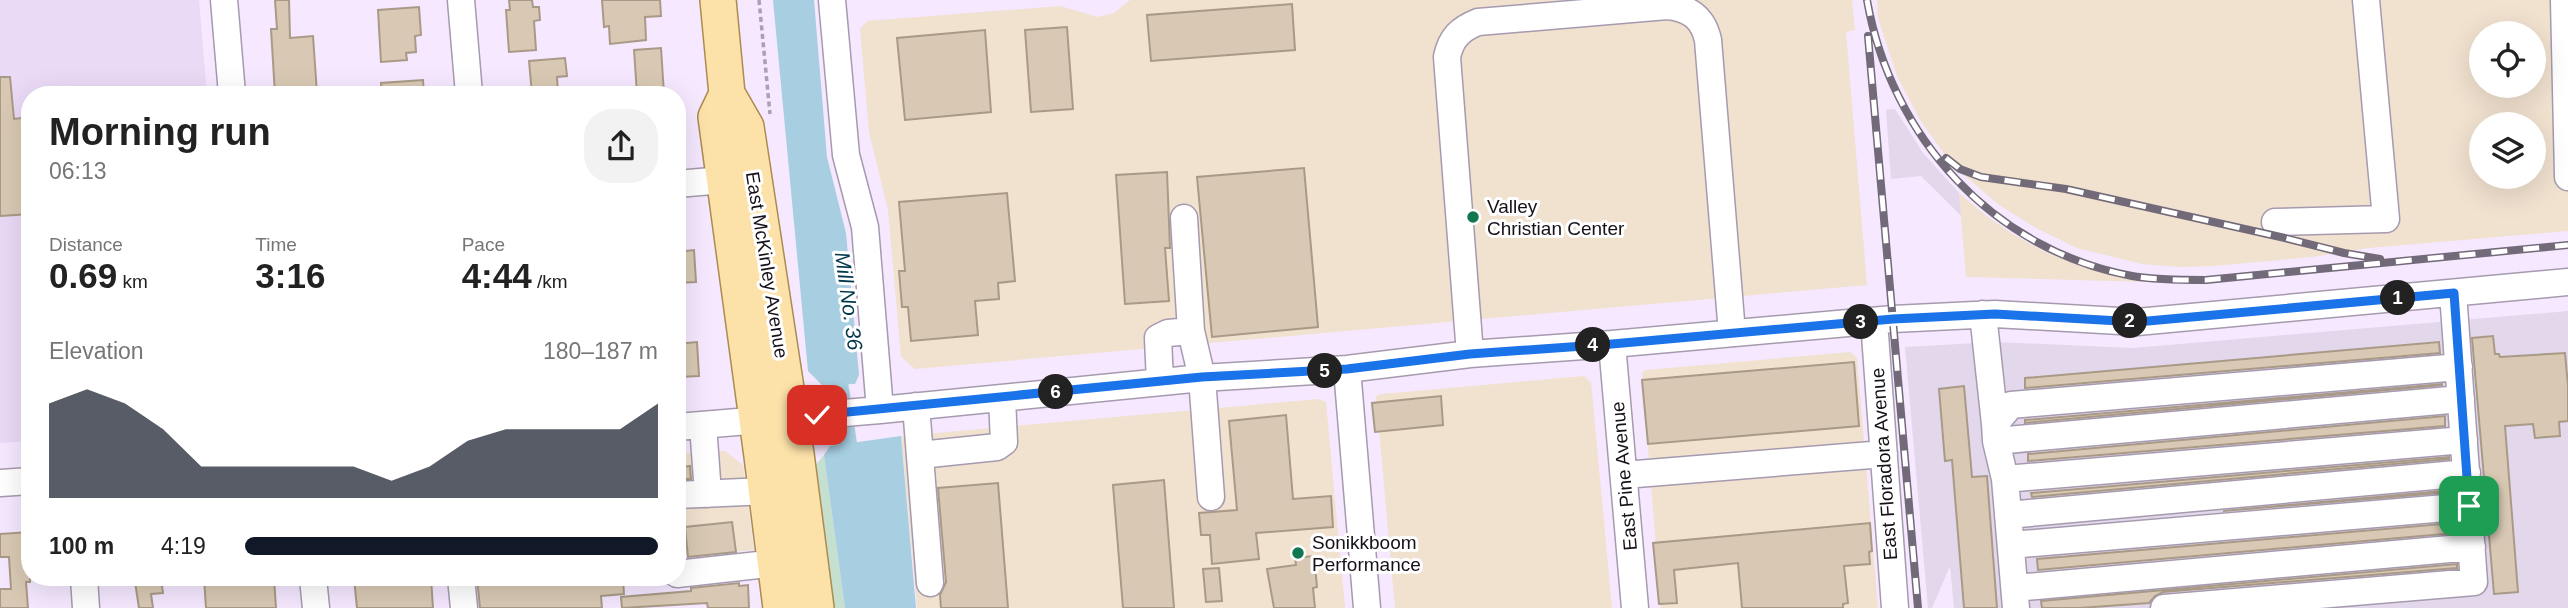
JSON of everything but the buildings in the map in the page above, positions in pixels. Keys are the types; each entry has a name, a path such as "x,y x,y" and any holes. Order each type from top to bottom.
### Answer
{"main road":[{"name":"East McKinley Avenue","path":"718,0 727,94 746,127 816,608"},
{"name":"East McKinley Avenue","path":"727,94 716,117 723,180 788,418 767,491 780,608"}],"street":[{"path":"224,0 231,86"},
{"path":"461,0 468,86"},
{"path":"2274,222 2386,219 2366,0"},
{"path":"2564,0 2568,177"},
{"path":"839,1 846,155 865,227 880,410"},
{"path":"1470,354 1447,57 1457,34 1478,22 1550,8 1667,6 1692,12 1705,29 1732,333"},
{"path":"686,183 723,180"},
{"path":"1184,218 1191,331 1202,377 1211,497"},
{"path":"708,494 690,426 880,410 1202,377 1347,369 1470,354 1874,321 1983,314 2137,322 2454,293 2567,279"},
{"path":"2164,608 2474,582 2454,293"},
{"path":"1983,314 1995,433 2005,479 2015,598 2176,573 2472,547"},
{"name":"East Floradora Avenue","path":"1874,321 1895,608"},
{"path":"1160,382 1158,338 1168,333 1191,331"},
{"name":"East Pine Avenue","path":"1612,344 1635,608"},
{"path":"1995,433 2011,405 2459,367"},
{"path":"1347,369 1367,608"},
{"path":"2233,386 2235,420"},
{"path":"920,454 997,447 1004,442 1006,433 1002,398"},
{"path":"1995,433 2162,426 2461,399"},
{"path":"916,406 930,583"},
{"path":"2305,414 2308,454"},
{"path":"2162,426 2166,466"},
{"path":"2005,479 2464,440"},
{"path":"1624,475 1884,454"},
{"path":"2239,460 2244,525"},
{"path":"2008,515 2467,473"},
{"path":"0,483 21,482"},
{"path":"686,495 767,491"},
{"path":"2011,545 2469,506"},
{"path":"2315,519 2319,561"},
{"path":"2173,531 2176,573"},
{"path":"686,573 776,564"},
{"path":"2248,567 2250,601"},
{"path":"85,586 86,608"},
{"path":"314,586 316,608"},
{"path":"462,586 464,608"}],"shaded area":[{"path":"0,0 199,0 206,86 21,86 21,442 0,443"},
{"path":"1130,0 1852,0 1855,30 1846,32 1867,285 915,369 901,357 888,210 869,132 860,29 867,21 1060,6 1098,17 1114,13"},
{"path":"1877,0 2568,0 2568,231 2368,248 2312,257 2213,266 2142,264 2077,248 2036,228 1999,205 1946,156 1920,120 1897,76 1878,18"},
{"path":"1895,109 1923,153 1959,193 1961,216 1921,176 1891,179 1886,110"},
{"path":"1959,193 2014,235 2045,252 2084,267 2149,282 1966,277"},
{"path":"2568,311 2568,608 1954,608 1950,566 1932,608 1928,608 1905,347 1995,342 2133,348"},
{"path":"1850,352 1857,358 1878,608 1661,608 1642,373 1646,370"},
{"path":"1584,376 1591,382 1612,608 1395,608 1376,396"},
{"path":"1319,399 1326,402 1345,608 917,608 901,436"},
{"path":"725,451 743,465 754,550 686,555 686,453"}],"green space":[{"path":"824,455 845,608 831,608 814,467"}],"water":[{"path":"773,0 814,0 827,157 846,233 859,375 855,384 822,385 808,371"},
{"path":"901,436 916,608 845,608 824,455 830,446"}],"waterway":[{"name":"Mill No. 36","path":"835,359 851,468"}],"railway":[{"path":"1867,0 1880,50 1899,97 1925,141 1956,180 1993,213 2035,241 2082,262 2132,276 2206,280 2568,245"},
{"path":"1868,36 1918,608"},
{"path":"1946,158 1960,169 1981,177 2066,189 2380,259"}],"place":[{"name":"Valley Christian Center","path":"1473,217"},
{"name":"Sonikkboom Performance","path":"1298,553"}],"route":[{"path":"817,415 1202,377 1347,369 1470,354 1893,319 1995,314 2137,322 2454,293 2469,506"}]}
